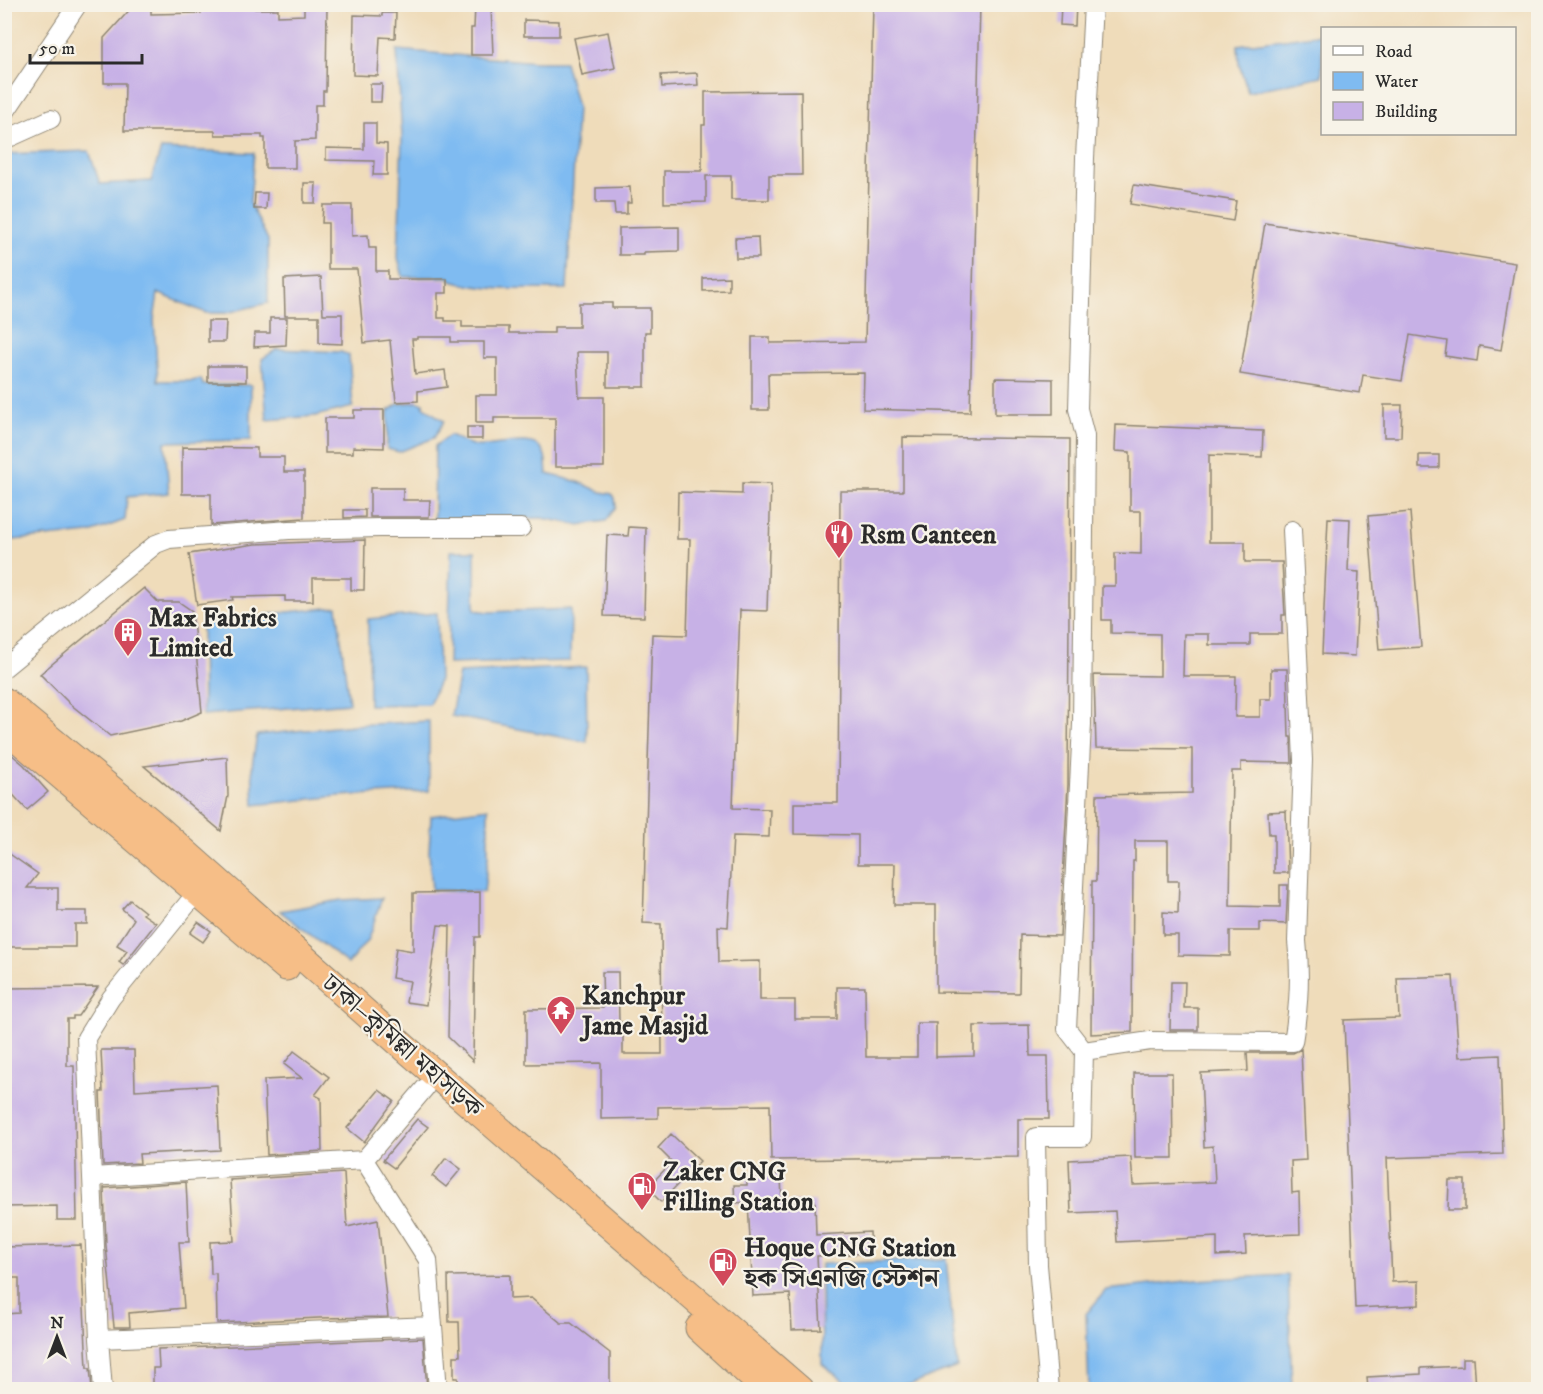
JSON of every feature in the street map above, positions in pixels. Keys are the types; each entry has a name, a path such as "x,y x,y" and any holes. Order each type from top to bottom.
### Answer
{"highway":[{"name":"ঢাকা–কুমিল্লা মহাসড়ক","path":"4,701 152,823 361,1020 425,1088 767,1389"},
{"name":"ঢাকা–কুমিল্লা মহাসড়ক","path":"4,727 198,891 361,1020 800,1389"}],"street":[{"path":"4,114 78,4"},
{"path":"1049,1389 1038,1264 1036,1137 1082,1137 1084,1050 1068,1029 1082,712 1085,436 1078,409 1085,158 1093,4"},
{"path":"4,137 11,137 51,119"},
{"path":"4,668 156,544 169,539 289,530 521,528"},
{"path":"1084,1050 1150,1041 1293,1042 1299,1009 1300,980 1297,941 1303,760 1292,530"},
{"path":"103,1389 86,1038 111,998 198,891"},
{"path":"92,1177 364,1160 425,1088"},
{"path":"364,1160 428,1260 438,1389"},
{"path":"99,1339 433,1326"}],"water":[{"path":"388,5 449,5 412,10"},
{"path":"1321,34 1321,76 1248,92 1239,64 1238,45"},
{"path":"397,50 536,62 565,62 577,107 567,289 479,287 451,281 449,277 403,277 398,258 402,137"},
{"path":"161,149 254,153 250,203 268,240 268,303 226,313 206,313 158,293 154,320 158,381 201,379 203,385 251,385 251,440 165,442 169,493 127,497 125,520 90,533 13,540 4,461 5,154 89,151 100,184 151,181"},
{"path":"277,349 341,352 349,355 353,407 315,416 267,420 262,359"},
{"path":"423,403 424,407 444,421 434,438 399,452 387,449 388,411 398,404"},
{"path":"450,435 476,446 511,442 538,445 546,459 547,474 612,494 616,507 606,521 579,525 542,518 434,520 435,446"},
{"path":"451,551 475,551 475,610 489,612 571,609 570,661 448,664"},
{"path":"337,607 349,703 203,715 202,620 232,621 278,613"},
{"path":"437,613 439,681 429,704 369,705 368,619"},
{"path":"586,667 587,742 451,716 459,673"},
{"path":"429,721 429,791 339,796 254,805 252,766 257,735 354,725"},
{"path":"488,808 488,857 484,892 432,890 429,852 431,816"},
{"path":"382,898 368,939 348,964 280,911 341,900"},
{"path":"946,1259 957,1367 912,1384 850,1386 822,1364 821,1264"},
{"path":"1288,1275 1292,1389 1089,1389 1086,1314 1106,1290 1196,1280"}],"building":[{"path":"135,4 151,4 151,14 201,13 201,4 255,4 255,9 278,9 278,16 304,15 304,6 327,6 326,91 323,91 323,105 315,105 315,140 295,141 295,168 265,168 265,138 262,138 262,135 215,135 215,131 124,131 125,83 104,83 104,38"},
{"path":"873,4 980,4 970,412 863,409 864,373 768,374 769,410 752,410 752,337 770,337 770,343 865,342"},
{"path":"1061,4 1076,4 1075,26 1060,25"},
{"path":"475,6 491,6 493,55 471,55 471,28 474,28"},
{"path":"382,13 396,13 395,38 380,37 378,76 353,75 354,15 382,16"},
{"path":"524,20 559,21 559,36 524,36"},
{"path":"608,32 615,68 582,75 574,38"},
{"path":"697,73 698,85 662,87 661,75"},
{"path":"370,84 382,84 381,102 370,102"},
{"path":"801,91 802,175 769,175 769,200 731,200 731,176 706,176 706,202 664,203 664,171 702,171 705,92"},
{"path":"364,123 376,123 376,143 387,144 387,175 373,175 374,161 326,160 326,148 364,149"},
{"path":"304,183 316,183 315,203 304,203"},
{"path":"1134,185 1236,201 1233,221 1130,204"},
{"path":"630,187 631,203 627,203 627,214 615,214 614,203 596,203 596,188"},
{"path":"255,193 267,193 266,209 254,209"},
{"path":"323,205 352,205 352,236 368,235 369,248 376,248 376,271 388,271 388,279 447,279 447,293 438,293 438,318 445,318 445,321 462,321 462,327 509,327 509,333 554,333 554,327 579,327 579,303 612,303 612,308 650,308 650,332 645,332 645,387 607,387 607,352 577,352 579,397 604,397 604,467 555,467 555,418 494,418 494,423 476,423 476,395 497,395 497,358 484,358 484,342 451,342 451,337 412,339 415,374 445,370 447,387 418,391 418,401 396,402 390,340 364,343 357,269 328,269 328,223 322,223"},
{"path":"1265,223 1515,263 1501,350 1479,346 1477,361 1445,356 1447,341 1410,335 1402,381 1363,375 1360,393 1240,374"},
{"path":"679,227 679,251 619,255 619,228"},
{"path":"758,237 759,258 736,258 735,238"},
{"path":"321,277 323,314 342,314 342,344 319,343 319,316 285,316 284,279"},
{"path":"729,277 729,290 703,291 703,278"},
{"path":"270,318 287,318 286,345 254,347 255,333 270,333"},
{"path":"208,321 226,321 225,342 208,342"},
{"path":"208,366 246,366 246,382 208,382"},
{"path":"995,378 1053,379 1053,414 995,414"},
{"path":"1384,405 1402,405 1401,437 1384,437"},
{"path":"354,410 384,410 384,448 353,447 353,453 325,453 325,418 354,418"},
{"path":"1116,425 1263,431 1262,457 1209,455 1209,542 1245,542 1245,562 1282,562 1285,615 1282,615 1282,634 1250,634 1250,645 1209,645 1209,634 1184,634 1183,676 1236,676 1235,717 1260,717 1260,699 1271,699 1271,669 1287,669 1292,763 1241,762 1241,771 1232,771 1230,906 1280,907 1280,885 1288,885 1286,924 1260,923 1260,931 1230,931 1230,956 1178,955 1178,935 1163,935 1163,912 1178,913 1179,881 1168,881 1168,841 1135,841 1132,1032 1091,1034 1092,881 1096,881 1097,795 1192,793 1192,749 1096,748 1094,675 1160,676 1160,634 1111,633 1111,620 1102,620 1102,586 1115,586 1115,553 1141,554 1141,511 1130,511 1130,452 1115,451"},
{"path":"467,427 482,427 482,439 467,439"},
{"path":"903,437 1070,439 1068,784 1060,936 1020,935 1019,993 936,992 936,905 894,905 895,864 858,864 858,835 794,834 794,803 838,803 840,491 903,491"},
{"path":"182,447 257,448 257,457 284,457 284,472 304,472 304,518 211,525 211,494 182,494"},
{"path":"1419,455 1439,455 1439,468 1419,468"},
{"path":"742,483 771,484 767,611 740,610 733,808 770,809 769,837 733,836 728,927 718,926 719,962 760,961 760,1000 795,1000 795,1019 837,1019 837,987 865,987 866,1057 917,1057 917,1023 936,1023 936,1057 974,1056 974,1026 1029,1025 1030,1056 1048,1056 1049,1119 1018,1119 1018,1157 771,1160 770,1105 658,1107 658,1118 601,1119 601,1063 526,1064 526,1009 603,1008 602,972 618,972 619,1022 623,1022 623,1054 662,1054 661,924 643,923 652,634 687,635 690,539 677,539 678,492 742,494"},
{"path":"370,488 403,488 403,500 430,500 429,517 370,517"},
{"path":"344,510 365,510 365,517 344,518"},
{"path":"1410,512 1421,647 1379,650 1368,516"},
{"path":"1328,518 1350,519 1348,571 1359,572 1355,656 1322,654"},
{"path":"629,527 646,528 644,617 604,616 607,535 628,536"},
{"path":"365,540 364,590 351,590 351,578 313,578 313,601 285,601 285,596 232,597 233,600 197,605 189,554 255,544"},
{"name":"Max Fabrics Limited","path":"144,588 158,602 179,602 192,611 202,712 181,721 110,736 70,704 40,674"},
{"path":"4,748 24,765 48,792 27,810 4,785"},
{"path":"227,757 228,796 221,831 144,766"},
{"path":"1286,811 1288,873 1274,873 1274,834 1269,834 1268,812"},
{"path":"4,850 38,874 27,888 58,888 58,911 87,911 87,924 75,924 75,947 5,947"},
{"path":"480,892 480,937 475,937 473,1061 448,1037 450,926 438,925 426,1005 406,1002 410,981 392,978 396,948 413,951 413,893"},
{"path":"130,900 145,912 143,914 156,923 123,965 119,962 127,951 117,945 134,919 122,909"},
{"path":"198,922 211,931 203,942 190,933"},
{"path":"1453,976 1459,1057 1500,1055 1503,1154 1387,1158 1392,1282 1419,1281 1419,1305 1355,1308 1344,1020 1399,1018 1397,978"},
{"path":"1171,982 1185,982 1184,1008 1198,1008 1198,1030 1170,1030"},
{"path":"98,987 78,1016 67,1019 67,1066 74,1066 77,1220 57,1220 57,1206 4,1207 5,988"},
{"path":"1301,1049 1306,1160 1291,1161 1292,1193 1299,1192 1300,1234 1245,1236 1246,1254 1217,1256 1217,1237 1117,1242 1115,1211 1071,1213 1069,1160 1131,1157 1133,1185 1215,1182 1213,1146 1204,1147 1201,1073 1248,1071 1247,1053 1293,1053"},
{"path":"101,1050 134,1050 135,1090 217,1085 220,1150 139,1154 140,1163 103,1165"},
{"path":"294,1051 329,1077 315,1095 321,1098 322,1151 267,1155 264,1080 302,1078 284,1064"},
{"path":"1134,1073 1172,1073 1173,1158 1135,1158"},
{"path":"379,1090 394,1101 364,1142 347,1128"},
{"path":"417,1119 428,1127 394,1168 383,1160"},
{"path":"671,1134 700,1161 661,1202 647,1188 672,1162 658,1148"},
{"path":"446,1158 461,1169 446,1187 432,1176"},
{"path":"344,1173 347,1227 378,1220 388,1317 217,1323 216,1273 211,1274 210,1242 234,1241 230,1180"},
{"path":"781,1174 782,1203 815,1201 816,1235 870,1232 871,1253 817,1256 821,1329 792,1330 790,1294 753,1296 748,1202 735,1203 734,1185 747,1185 747,1175"},
{"path":"1449,1180 1465,1180 1465,1210 1448,1210"},
{"path":"186,1182 189,1242 179,1242 184,1308 129,1313 130,1327 114,1327 106,1245 104,1188"},
{"path":"81,1245 87,1368 90,1368 92,1389 4,1389 4,1314 19,1313 19,1278 4,1278 4,1247"},
{"path":"510,1275 510,1299 531,1298 561,1323 571,1323 610,1353 610,1389 458,1389 458,1378 454,1378 454,1356 460,1356 459,1322 449,1322 448,1276"},
{"path":"423,1338 427,1389 153,1389 153,1368 159,1368 158,1349"},
{"path":"1463,1358 1474,1358 1476,1389 1368,1389 1367,1377 1421,1374 1421,1368 1463,1366"}],"place":[{"name":"Rsm Canteen","path":"839,560"},
{"name":"Max Fabrics Limited","path":"128,658"},
{"name":"Kanchpur Jame Masjid","path":"561,1036"},
{"name":"Zaker CNG Filling Station","path":"642,1212"},
{"name":"Hoque CNG Station হক সিএনজি স্টেশন","path":"723,1288"}]}
